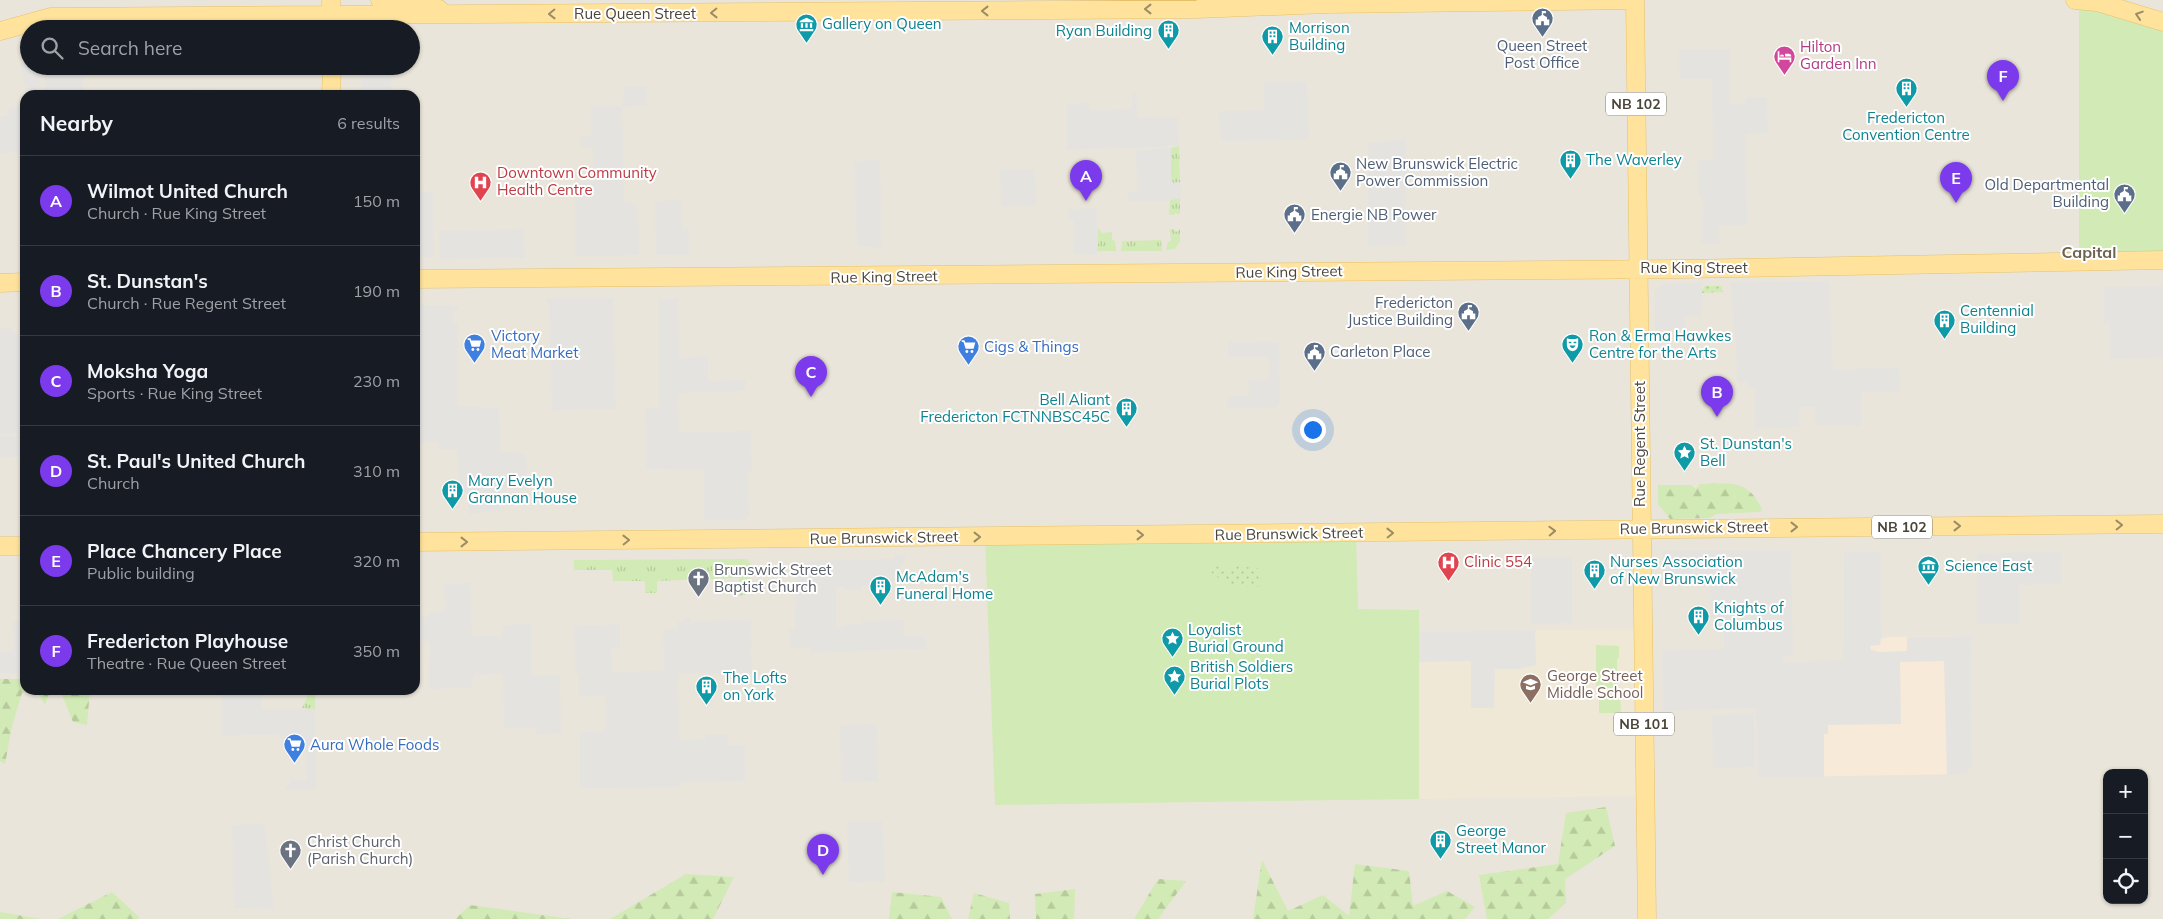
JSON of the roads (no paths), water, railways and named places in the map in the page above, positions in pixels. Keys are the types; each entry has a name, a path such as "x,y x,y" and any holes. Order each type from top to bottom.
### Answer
{"main road":[{"path":"380,0 415,3 438,8 451,15"},
{"name":"Rue Queen Street","path":"40,20 51,17 1188,9 1327,4 1633,0"},
{"name":"Rue Regent Street","path":"1633,0 1639,268 1640,529 1647,919"},
{"path":"2075,0 2097,2 2163,22"},
{"name":"Rue Queen Street","path":"0,31 20,26"},
{"path":"331,90 332,75"},
{"name":"Rue King Street","path":"420,279 674,276 794,278 1639,268 1712,269 2163,260"},
{"path":"0,283 20,282"},
{"name":"Rue Brunswick Street","path":"420,542 2163,524"},
{"path":"0,546 20,546"}],"place":[{"name":"Queen Street Post Office","path":"1542,37"},
{"name":"Gallery on Queen","path":"806,43"},
{"name":"Ryan Building","path":"1168,50"},
{"name":"Morrison Building","path":"1273,56"},
{"name":"Hilton Garden Inn","path":"1784,75"},
{"name":"Fredericton Playhouse","path":"2003,101"},
{"name":"Fredericton Convention Centre","path":"1906,108"},
{"name":"The Waverley","path":"1570,179"},
{"name":"New Brunswick Electric Power Commission","path":"1340,192"},
{"name":"Downtown Community Health Centre","path":"481,201"},
{"name":"Wilmot United Church","path":"1086,201"},
{"name":"Place Chancery Place","path":"1956,203"},
{"name":"Old Departmental Building","path":"2125,213"},
{"name":"Energie NB Power","path":"1295,234"},
{"name":"Fredericton Justice Building","path":"1469,331"},
{"name":"Centennial Building","path":"1944,339"},
{"name":"Victory Meat Market","path":"475,364"},
{"name":"Ron & Erma Hawkes Centre for the Arts","path":"1573,364"},
{"name":"Cigs & Things","path":"968,366"},
{"name":"Carleton Place","path":"1314,371"},
{"name":"Moksha Yoga","path":"811,397"},
{"name":"St. Dunstan's","path":"1717,417"},
{"name":"Bell Aliant Fredericton FCTNNBSC45C","path":"1126,428"},
{"name":"St. Dunstan's Bell","path":"1684,472"},
{"name":"Mary Evelyn Grannan House","path":"452,509"},
{"name":"Clinic 554","path":"1448,581"},
{"name":"Science East","path":"1929,585"},
{"name":"Nurses Association of New Brunswick","path":"1594,590"},
{"name":"Brunswick Street Baptist Church","path":"698,598"},
{"name":"McAdam's Funeral Home","path":"880,605"},
{"name":"Knights of Columbus","path":"1698,636"},
{"name":"Loyalist Burial Ground","path":"1172,658"},
{"name":"British Soldiers Burial Plots","path":"1174,695"},
{"name":"George Street Middle School","path":"1531,704"},
{"name":"The Lofts on York","path":"707,706"},
{"name":"Aura Whole Foods","path":"294,764"},
{"name":"George Street Manor","path":"1440,859"},
{"name":"Christ Church (Parish Church)","path":"291,870"},
{"name":"St. Paul's United Church","path":"823,875"}],"district":[{"name":"Capital","path":"2089,252"}]}
